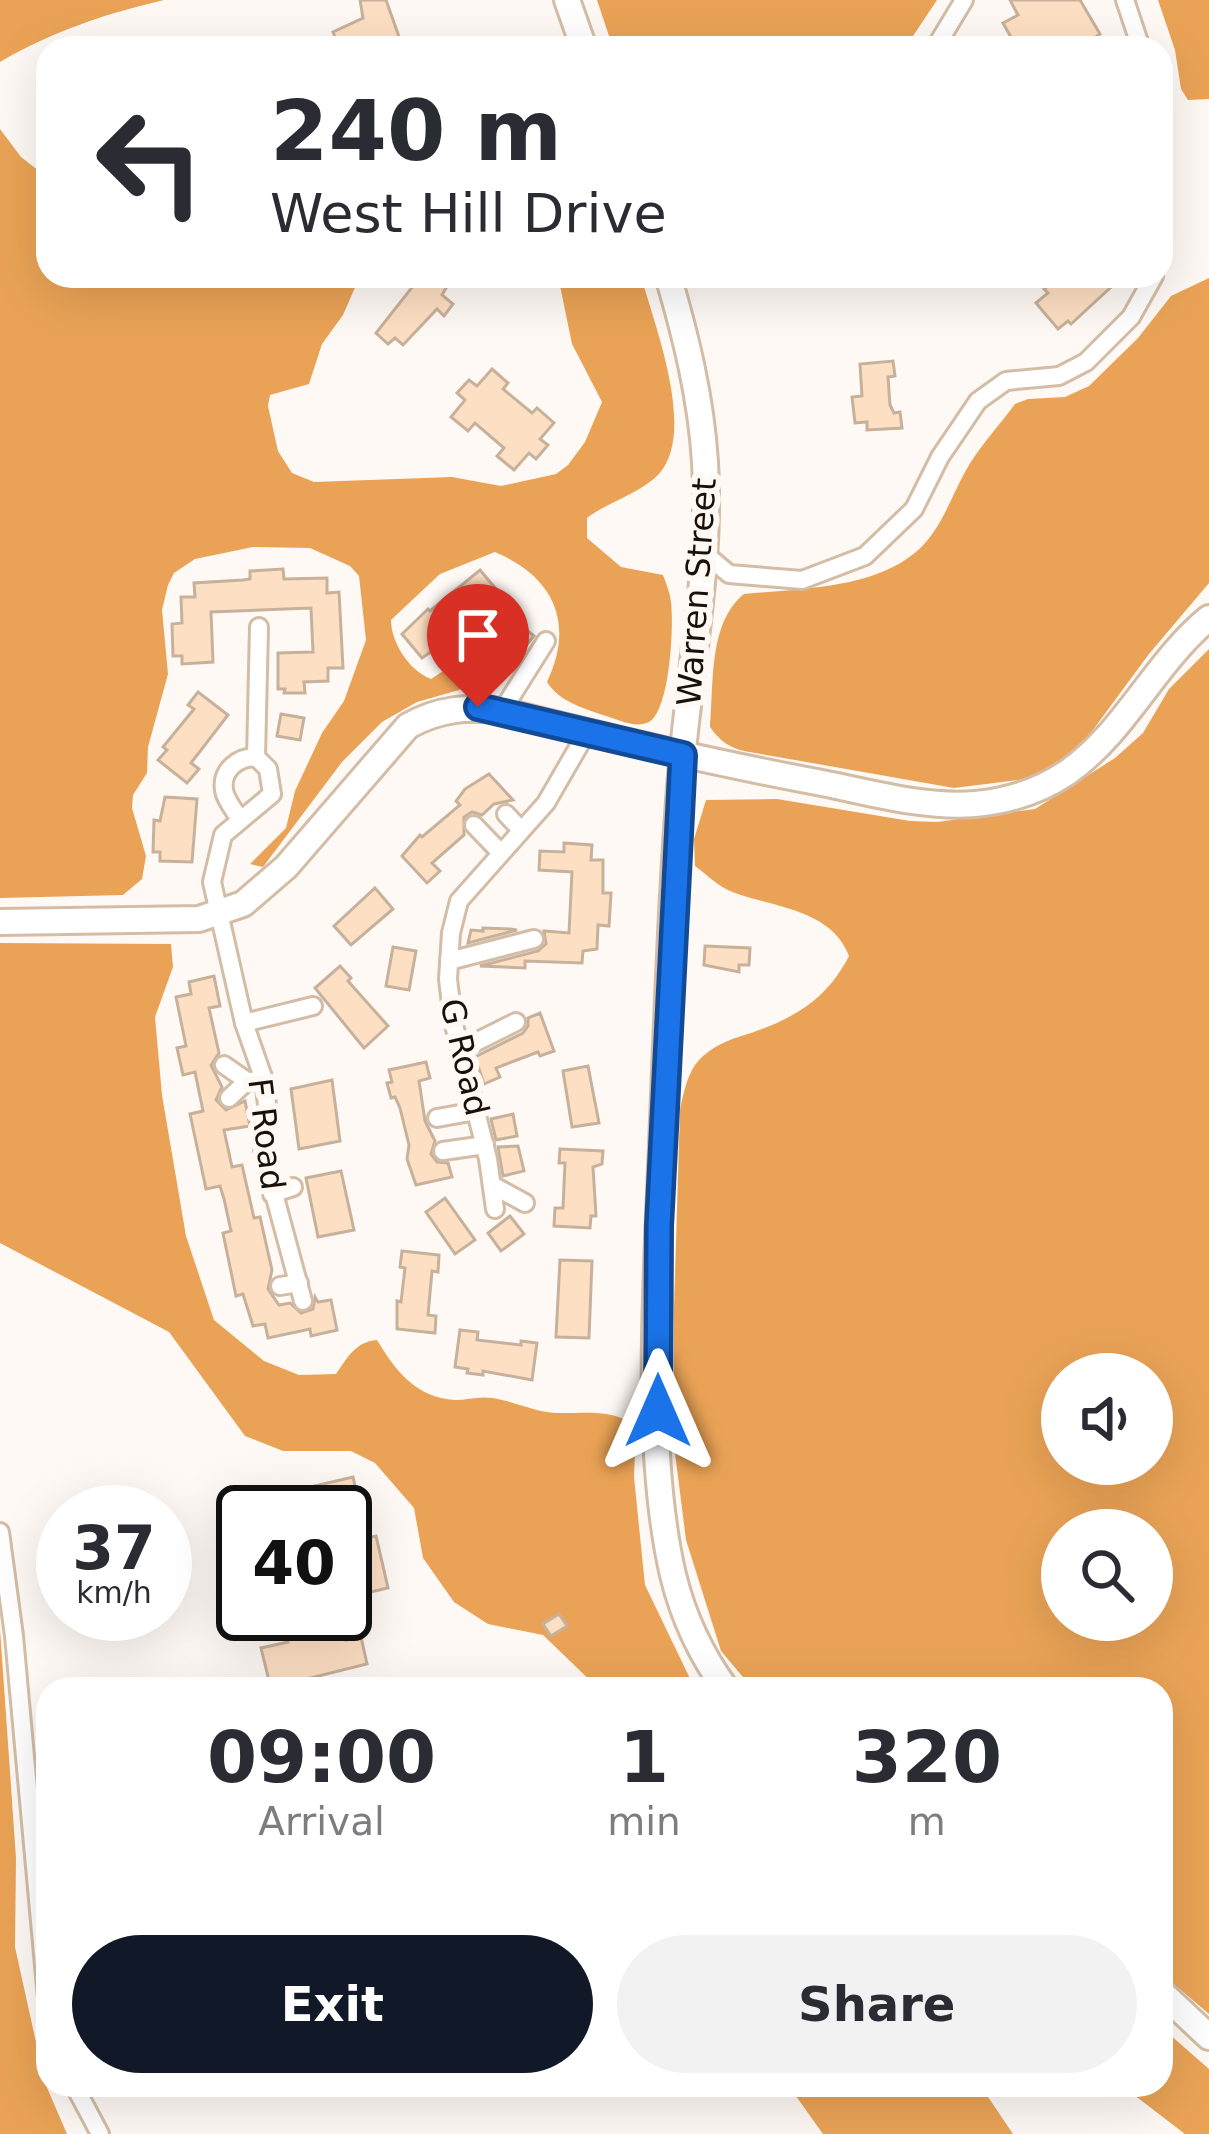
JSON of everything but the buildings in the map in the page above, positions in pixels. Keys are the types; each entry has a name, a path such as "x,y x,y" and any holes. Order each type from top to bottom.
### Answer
{"street":[{"path":"567,0 580,36"},
{"path":"942,36 964,0"},
{"path":"1125,0 1137,36"},
{"name":"Warren Street","path":"671,288 693,368 705,464 703,552 683,755 659,1226 658,1445 665,1534 674,1576 698,1645 718,1677"},
{"path":"703,552 730,574 802,580 866,556 914,508 940,458 979,401 1006,381 1059,376 1086,362 1131,317 1147,288"},
{"path":"0,922 176,920 220,914 243,904 286,867 407,726 453,709 478,707 903,799 954,804 1003,801 1036,790 1096,749 1186,637 1209,618"},
{"path":"256,757 259,626"},
{"path":"502,712 546,641"},
{"name":"G Road","path":"495,1209 485,1145 450,1000 449,962 459,901 546,802 587,732"},
{"path":"244,757 256,757 268,769 272,794 266,803 239,818 224,792 226,779 231,766 244,757"},
{"path":"506,814 521,830"},
{"name":"F Road","path":"239,818 224,835 212,882 228,987 244,1022 268,1113 263,1154 272,1194 296,1235 294,1290"},
{"path":"474,824 500,852"},
{"path":"449,962 534,939"},
{"path":"244,1022 313,1006"},
{"path":"460,1050 516,1022"},
{"path":"224,1065 256,1081"},
{"path":"229,1098 256,1081"},
{"path":"437,1118 476,1111"},
{"path":"443,1151 485,1145"},
{"path":"492,1185 525,1203"},
{"path":"272,1194 293,1187"},
{"path":"0,1532 14,1636 36,1912"},
{"path":"1173,2003 1209,2037"},
{"path":"80,2097 100,2134"}],"shaded area":[{"path":"0,0 164,0 52,36 36,36 36,43 0,62"},
{"path":"597,0 937,0 913,36 609,36"},
{"path":"1158,0 1209,0 1209,99 1188,100 1181,89"},
{"path":"0,129 36,169 36,288 355,288 322,344 309,384 270,395 278,451 292,473 314,482 452,477 501,486 556,474 585,442 602,402 572,344 560,288 644,288 669,377 674,432 670,455 652,481 587,518 587,538 621,567 663,575 671,602 671,647 662,701 649,722 626,723 579,706 552,689 547,682 559,640 554,604 532,575 495,552 440,574 391,620 398,647 423,675 431,679 463,658 476,659 480,671 459,690 417,702 382,722 342,762 263,867 250,864 286,828 295,791 322,733 344,701 366,640 359,576 350,566 310,548 253,547 195,559 174,573 162,610 168,674 148,747 147,773 133,795 132,808 146,856 142,879 123,895 0,898"},
{"path":"1209,278 1209,583 1070,761 1033,778 954,788 744,751 717,736 710,727 718,638 732,606 744,594 850,582 908,558 935,530 970,463 1015,404 1065,397 1089,386 1138,338 1171,296"},
{"path":"1209,649 1209,2014 1173,1983 1173,1677 743,1677 721,1651 686,1540 674,1445 680,1110 687,1081 697,1062 714,1048 784,1020 810,1004 849,956 830,929 816,920 729,891 695,866 694,839 706,800 777,799 937,822 1035,809 1115,758 1143,733 1169,689"},
{"path":"0,943 171,944 173,967 155,1017 162,1095 186,1236 214,1320 264,1361 299,1375 336,1374 358,1347 377,1340 399,1372 429,1394 455,1400 492,1398 548,1412 608,1414 636,1427 634,1477 645,1585 689,1677 587,1677 543,1635 488,1624 454,1602 423,1558 414,1508 375,1463 351,1451 283,1451 245,1436 169,1332 0,1243"},
{"path":"0,1629 16,1858 15,1947 36,2042 36,2097 51,2097 67,2134 0,2134"},
{"path":"1173,2038 1209,2069 1209,2134 1185,2134 1137,2097 1173,2097"},
{"path":"797,2097 988,2097 1013,2134 823,2134"}],"route":[{"path":"478,707 683,755 659,1226 658,1411"}]}
